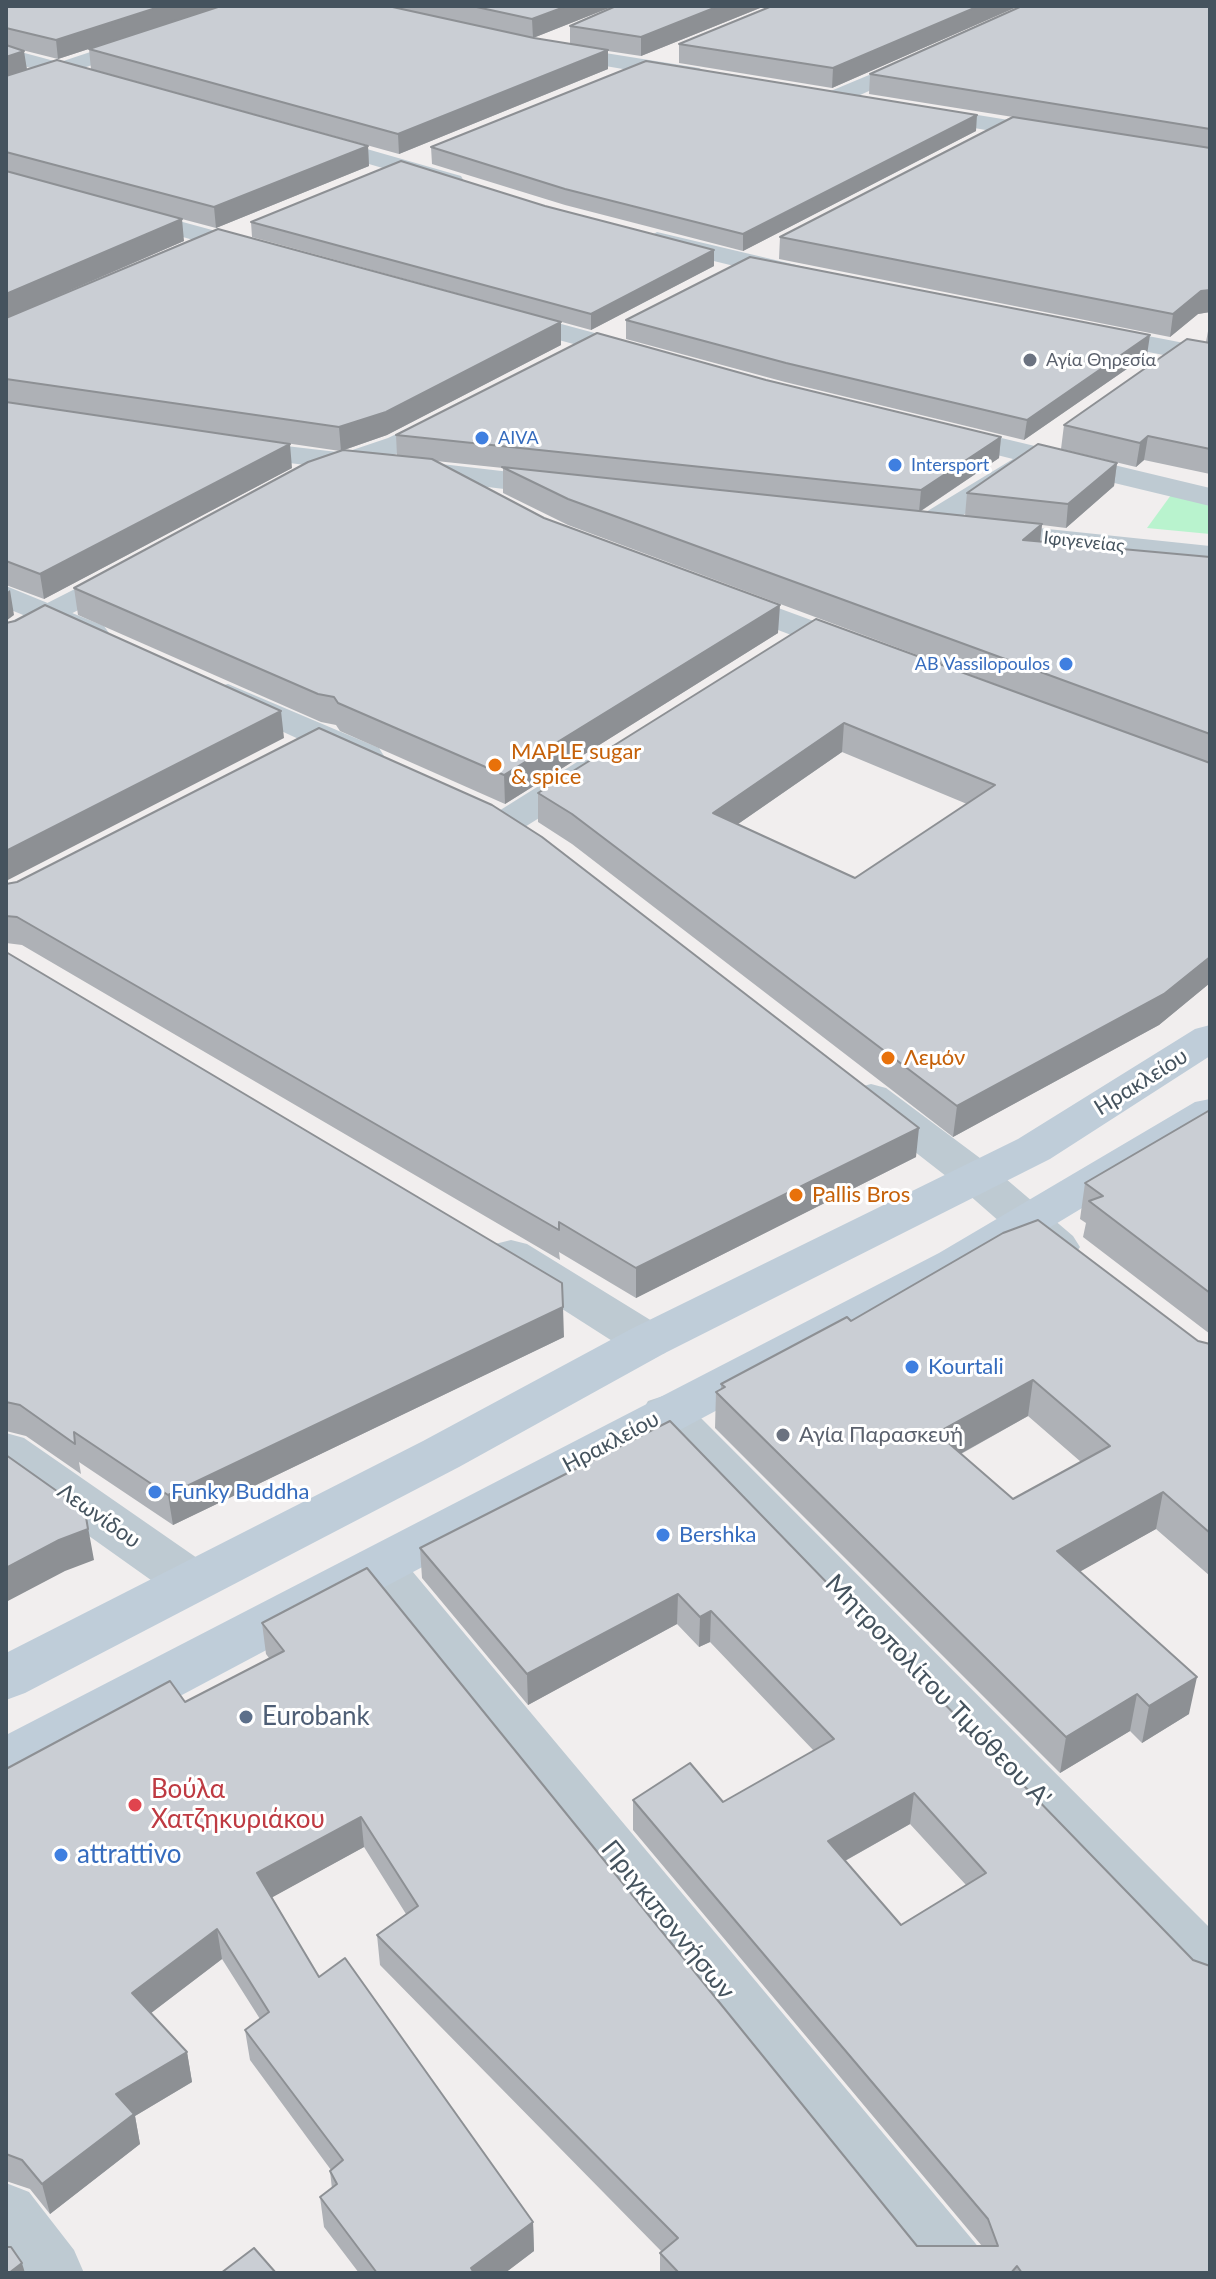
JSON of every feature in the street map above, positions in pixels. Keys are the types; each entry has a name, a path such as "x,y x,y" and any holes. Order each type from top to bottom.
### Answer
{"main road":[{"name":"Ηρακλείου","path":"6,1678 441,1454 648,1341 1034,1149 1210,1038"},
{"name":"Ηρακλείου","path":"6,1762 1028,1223 1210,1112"}],"street":[{"path":"6,87 249,6"},
{"path":"574,32 535,48 715,77"},
{"path":"598,82 685,47"},
{"path":"834,98 946,49"},
{"path":"6,54 120,86"},
{"path":"804,93 1085,140"},
{"path":"966,149 1007,127"},
{"path":"283,132 478,189"},
{"path":"360,183 430,154"},
{"path":"6,181 294,259"},
{"path":"184,253 262,222"},
{"path":"629,233 749,264 825,279"},
{"path":"721,278 790,242"},
{"path":"474,308 670,362"},
{"path":"1145,375 1210,322"},
{"path":"566,356 623,327"},
{"path":"1070,329 1210,356"},
{"path":"285,486 339,463 398,444 468,407"},
{"path":"912,425 1210,497"},
{"path":"927,525 1058,437"},
{"path":"206,444 339,463 599,491"},
{"path":"443,475 518,515"},
{"name":"Ιφιγενείας","path":"896,522 1210,556"},
{"path":"6,637 151,559"},
{"path":"690,586 884,658"},
{"path":"6,596 121,646"},
{"path":"770,656 810,631"},
{"path":"193,678 394,769"},
{"path":"281,757 322,736"},
{"path":"545,846 493,815 612,755"},
{"path":"841,1074 976,1177 1097,1278"},
{"path":"477,1235 648,1341"},
{"name":"Μητροπολίτου Τιμόθεου Α'","path":"666,1413 1210,1969"},
{"name":"Λεωνίδου","path":"6,1451 191,1581"},
{"name":"Πριγκιποννήσων","path":"378,1567 957,2273"},
{"path":"6,2214 50,2273"}],"green space":[{"path":"1171,495 1210,505 1210,534 1147,528"}],"building":[{"path":"6,6 162,6 56,40 6,28"},
{"path":"221,6 388,6 534,38 608,50 398,134 89,49"},
{"path":"472,6 567,6 532,19"},
{"path":"616,6 719,6 641,37 570,26"},
{"path":"772,6 979,6 833,68 679,44"},
{"path":"1022,6 1210,6 1210,129 870,74"},
{"path":"6,45 24,51 6,57"},
{"path":"57,60 368,146 214,207 6,152 6,76"},
{"path":"646,61 977,115 743,234 565,189 431,147"},
{"path":"1013,117 1210,148 1210,290 1201,291 1173,314 780,237"},
{"path":"401,161 545,206 714,250 591,314 251,222"},
{"path":"6,171 182,219 6,294"},
{"path":"218,229 561,322 386,412 339,427 6,379 6,318"},
{"path":"750,257 1150,335 1027,420 786,363 626,320"},
{"path":"597,333 766,380 1001,437 921,490 396,435"},
{"path":"1187,339 1210,343 1210,449 1148,436 1140,443 1064,425"},
{"path":"6,402 290,444 40,574 6,561"},
{"path":"1038,444 1117,463 1068,504 967,493"},
{"path":"343,450 432,459 544,518 780,605 504,775 338,703 334,697 318,694 74,588 308,462"},
{"path":"502,467 1042,524 1023,540 1210,557 1210,734 568,499"},
{"path":"45,605 281,711 6,851 6,623"},
{"path":"816,619 1210,763 1210,957 1164,994 957,1106 572,814 538,793","holes":["844,723 995,785 855,878 713,813"]},
{"path":"319,728 492,805 542,837 919,1128 636,1268 559,1222 559,1230 17,917 6,916 6,884 17,882"},
{"path":"6,952 562,1283 563,1307 168,1495 74,1432 75,1444 20,1405 6,1402"},
{"path":"1210,1110 1210,1293 1089,1201 1103,1196 1085,1183"},
{"path":"1038,1220 1198,1341 1210,1344 1210,1533 1163,1492 1057,1551 1197,1677 1149,1706 1137,1694 1066,1737 716,1392 725,1387 721,1384 847,1317 851,1321 1003,1233","holes":["1033,1380 1110,1446 1013,1499 937,1433"]},
{"path":"670,1421 1193,1960 1210,1966 1210,2273 1022,2273 1017,2266 1011,2273 679,2273 660,2253 678,2238 377,1935 418,1906 361,1817 257,1873 319,1977 345,1958 533,2222 471,2268 474,2273 377,2273 320,2197 337,2184 330,2171 343,2160 245,2030 269,2012 217,1929 132,1993 187,2052 116,2094 134,2114 42,2184 22,2160 6,2154 6,1769 170,1681 185,1702 284,1651 262,1623 367,1568 917,2246 998,2246 988,2219 633,1800 690,1763 723,1802 834,1739 711,1611 700,1617 678,1594 527,1674 420,1548","holes":["914,1793 986,1873 901,1925 828,1841"]},
{"path":"6,1455 85,1511 88,1529 59,1540 6,1568"},
{"path":"6,2247 11,2247 22,2263 9,2273 6,2273"},
{"path":"254,2248 276,2273 221,2273"}],"place":[{"name":"Αγία Θηρεσία","path":"1030,360"},
{"name":"AIVA","path":"482,438"},
{"name":"Intersport","path":"895,465"},
{"name":"AB Vassilopoulos","path":"1066,664"},
{"name":"MAPLE sugar & spice","path":"495,765"},
{"name":"Λεμόν","path":"888,1058"},
{"name":"Pallis Bros","path":"796,1195"},
{"name":"Kourtali","path":"912,1367"},
{"name":"Αγία Παρασκευή","path":"783,1435"},
{"name":"Funky Buddha","path":"155,1492"},
{"name":"Bershka","path":"663,1535"},
{"name":"Eurobank","path":"246,1717"},
{"name":"Βούλα Χατζηκυριάκου","path":"135,1805"},
{"name":"attrattivo","path":"61,1855"}]}
